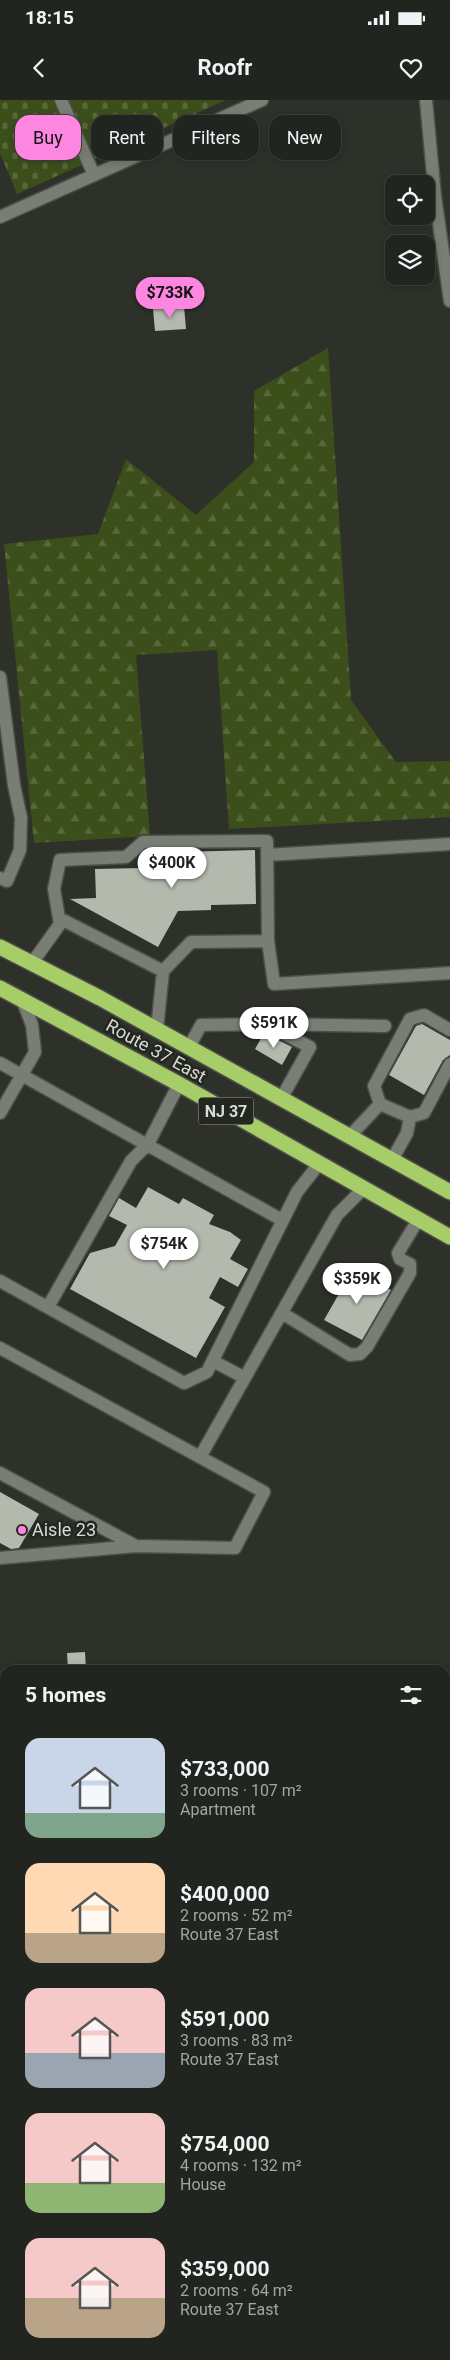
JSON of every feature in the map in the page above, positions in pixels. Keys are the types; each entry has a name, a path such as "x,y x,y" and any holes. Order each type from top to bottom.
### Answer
{"highway":[{"name":"Route 37 East","path":"0,947 158,1030 349,1137 448,1188"},
{"name":"Route 37 East","path":"0,988 179,1084 318,1165 450,1237"}],"street":[{"path":"61,100 94,175"},
{"path":"0,217 262,100"},
{"path":"426,100 435,196 450,301"},
{"path":"0,677 14,785 21,818 20,850 7,881 0,878"},
{"path":"32,963 60,924 54,889 60,860 126,857 143,842 267,841 268,941 274,984 450,973"},
{"path":"267,855 450,844"},
{"path":"59,918 162,971"},
{"path":"158,1030 162,971 191,942 268,941"},
{"path":"0,1113 35,1052 32,1025 22,999"},
{"path":"450,1030 424,1014 410,1019 374,1086 380,1104 410,1117 424,1113 450,1064"},
{"path":"265,1024 310,1047"},
{"path":"189,1047 201,1026 265,1024 385,1026"},
{"path":"282,1099 321,1026"},
{"path":"0,1063 282,1220"},
{"path":"48,1307 131,1162 148,1144 179,1084"},
{"path":"349,1137 380,1104"},
{"path":"392,1160 407,1132 410,1117"},
{"path":"0,1281 184,1383 207,1372 296,1192 318,1165"},
{"path":"200,1457 337,1215 363,1189"},
{"path":"282,1313 350,1355 360,1354 367,1347 410,1273 410,1264 400,1259 398,1253 418,1220"},
{"path":"0,1348 264,1492 235,1548 136,1546 0,1558"},
{"path":"212,1361 245,1378"},
{"path":"0,1473 136,1546"}],"green space":[{"path":"0,100 226,100 193,115 173,115 173,124 163,128 163,115 91,115 91,160 93,160 17,194 0,153"},
{"path":"328,348 351,700 396,762 450,761 450,817 229,829 217,650 136,655 150,836 34,843 4,544 98,534 126,459 196,515 254,462 254,391"}],"building":[{"path":"184,306 186,329 155,331 153,309"},
{"path":"255,850 256,904 211,905 211,910 178,911 158,947 70,899 96,898 95,869 141,868 141,855 143,853"},
{"path":"422,1024 450,1040 450,1055 443,1060 424,1095 389,1075 416,1026"},
{"path":"264,1033 292,1047 282,1065 255,1049"},
{"path":"148,1187 179,1204 183,1198 214,1215 209,1224 230,1232 241,1240 230,1259 248,1269 238,1287 220,1277 209,1298 225,1307 196,1358 70,1289 90,1253 115,1246 127,1225 109,1216 119,1198 136,1208"},
{"path":"353,1269 391,1290 362,1340 324,1320"},
{"path":"0,1492 39,1514 19,1548 11,1549 0,1543"},
{"path":"85,1652 86,1665 68,1665 67,1653"}],"place":[{"name":"Aisle 23","path":"22,1530"}]}
